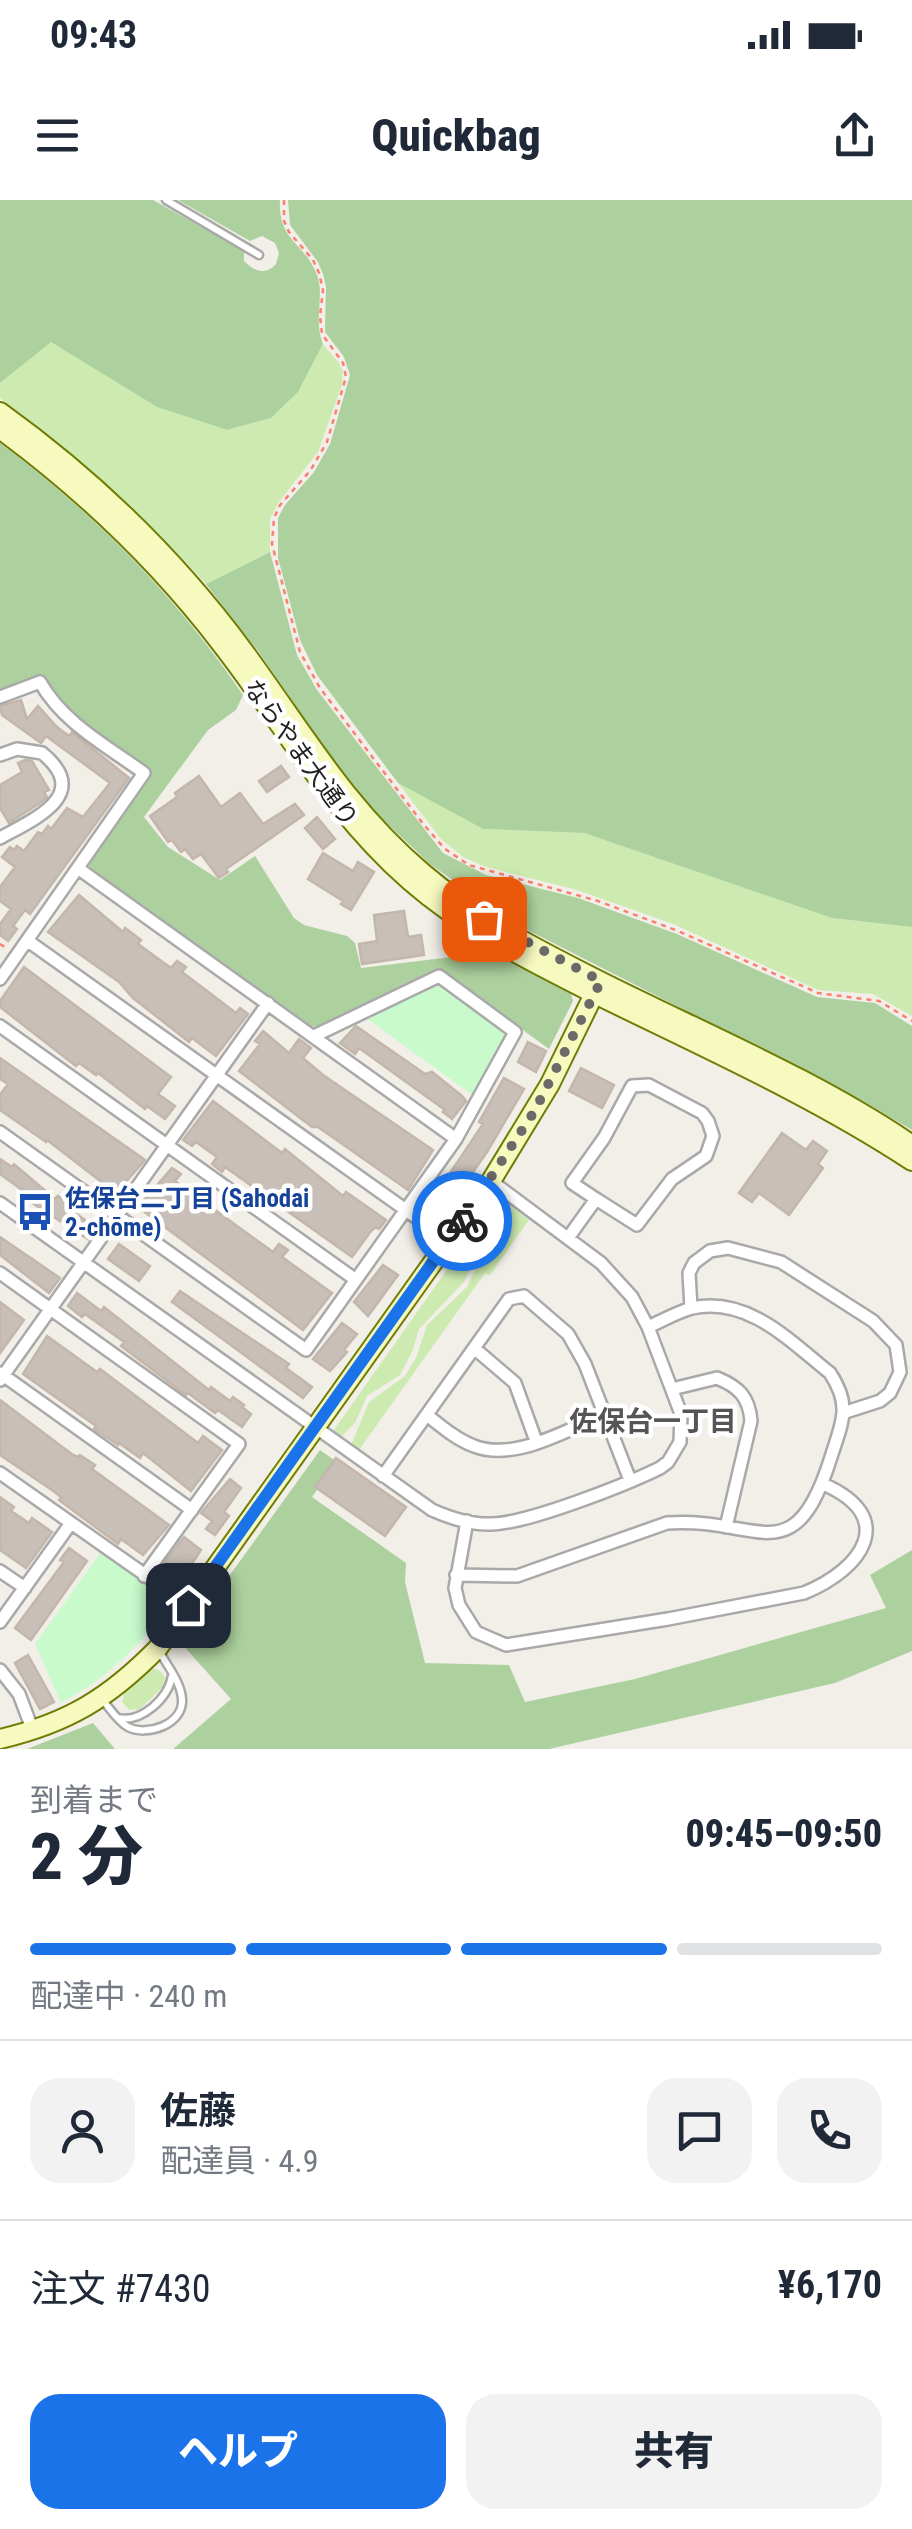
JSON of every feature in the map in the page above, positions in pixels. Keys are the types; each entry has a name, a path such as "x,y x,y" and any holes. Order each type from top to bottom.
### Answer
{"street":[{"name":"ならやま大通り","path":"0,412 94,486 181,574 243,651 332,779 386,841 425,875 484,919 598,987 831,1112 912,1161"},
{"name":"ならやま大通り","path":"0,429 80,490 176,587 224,648 323,790 392,865 433,900 490,938 814,1088 912,1145"},
{"path":"0,697 40,682 67,717 144,773 0,979"},
{"path":"0,754 16,749 42,753 58,772 62,784 52,807 0,838"},
{"path":"79,869 456,1138"},
{"path":"28,941 448,1240"},
{"path":"0,1132 306,1350 456,1138 516,1032 439,976 314,1036"},
{"path":"0,1739 72,1716 101,1698 158,1648 491,1181 550,1084 598,987"},
{"path":"192,1510 1,1376 268,1003"},
{"path":"0,1026 356,1280"},
{"path":"649,1085 708,1120 713,1136 706,1156 672,1179 637,1225 596,1199 572,1183 604,1138 632,1086 649,1085"},
{"path":"0,1203 432,1510 484,1524 511,1522 630,1480 668,1462 680,1442 681,1414 648,1327 632,1297 601,1263 491,1181"},
{"path":"568,1238 596,1199"},
{"path":"691,1308 689,1273 694,1263 710,1251 728,1248 781,1262 858,1311 887,1332 896,1345 900,1372 890,1392 880,1401 846,1412"},
{"path":"0,1274 239,1444 144,1576"},
{"path":"383,1476 509,1299 524,1296 568,1334 586,1364 630,1480"},
{"path":"456,1575 517,1576 667,1523 771,1533 795,1525 812,1506 846,1412 830,1373 759,1318 722,1306 691,1308 648,1327"},
{"path":"474,1348 515,1383 536,1441"},
{"path":"672,1389 717,1378 744,1394 750,1404 751,1421 726,1527"},
{"path":"427,1415 472,1446 495,1452 516,1450 604,1415"},
{"path":"0,1473 188,1605"},
{"path":"466,1521 454,1588 465,1619 476,1632 506,1645 668,1619 820,1586 848,1567 866,1535 860,1507 823,1484"},
{"path":"0,1622 71,1523"},
{"path":"0,1570 24,1588"},
{"path":"0,1670 19,1694 33,1731"}],"lane":[{"path":"166,200 259,254"},
{"path":"101,1698 118,1718 139,1730 163,1727 182,1707 181,1693 158,1648"},
{"path":"118,1718 131,1721 143,1714 167,1692 172,1675"}],"path":[{"path":"284,200 284,221 289,232 320,273 322,334 344,363 346,377 327,442 274,518 272,544 280,580 300,652 313,676 424,824 445,850 469,865 598,901 678,931 797,986 818,994 879,1001 912,1021"}],"green space":[{"path":"0,200 153,200 244,251 244,261 264,271 276,264 279,253 275,243 262,236 250,241 178,200 280,200 283,225 312,264 320,292 323,344 298,392 271,418 227,430 157,407 51,342 0,383"},
{"path":"288,200 912,200 912,927 832,918 584,833 483,829 398,783 317,675 300,640 278,558 278,518 314,472 330,444 350,375 344,357 325,332 323,274 290,225"},
{"path":"51,341 157,407 227,430 271,418 298,392 323,344 343,371 342,385 318,452 270,519 270,552 206,584 108,486 0,398 0,383"},
{"path":"0,443 69,498 132,558 190,624 243,695 236,710 208,730 144,817 168,847 220,880 255,856 294,918 304,925 347,936 355,943 361,968 468,955 473,942 571,994 573,1001 549,1049 440,970 319,1027 309,1026 89,869 87,859 151,771 57,702 42,676 0,692"},
{"path":"270,552 297,655 317,690 443,853 486,875 578,898 677,934 817,997 875,1003 912,1026 912,1130 863,1101 512,922 430,864 346,778 206,584"},
{"path":"398,783 483,829 584,833 832,918 912,927 912,1016 873,994 818,990 673,924 577,890 483,866 463,857 441,839"},
{"path":"433,986 444,987 503,1029 505,1040 475,1097 366,1018"},
{"path":"495,1202 504,1207 501,1225 480,1249 464,1282 419,1329 400,1375 367,1396 355,1423 341,1437 333,1431"},
{"path":"509,1205 529,1220 490,1275 485,1273 359,1450 351,1445 369,1402 405,1376 427,1325 467,1287 484,1251 509,1224"},
{"path":"320,1450 337,1462 312,1497 406,1563 405,1582 425,1663 509,1665 525,1702 635,1679 886,1608 870,1575 912,1550 912,1651 835,1683 549,1749 173,1749 231,1699 181,1643"},
{"path":"101,1552 168,1599 169,1606 121,1660 61,1703 35,1644"},
{"path":"151,1668 165,1677 165,1685 140,1709 129,1710 122,1702 124,1693"},
{"path":"93,1723 115,1749 27,1749"}],"building":[{"path":"21,700 27,719 38,706 57,727 69,736 72,732 129,778 30,914 25,910 13,926 17,929 8,941 0,935 0,924 11,909 0,901 0,887 15,867 2,857 10,847 24,851 38,832 42,834 48,826 51,829 67,808 83,817 110,783 46,736 41,743 2,715 0,706"},
{"path":"32,761 49,790 40,803 9,823 0,808 0,785 22,772 18,763"},
{"path":"281,766 289,777 267,792 259,781"},
{"path":"199,776 221,807 240,793 263,824 295,804 304,815 226,869 228,872 219,878 201,854 193,859 172,840 168,842 150,816"},
{"path":"317,817 335,839 323,849 305,828"},
{"path":"323,853 353,871 358,862 374,872 351,910 308,879"},
{"path":"79,895 123,932 125,928 141,940 138,944 171,968 177,961 186,967 182,972 236,1013 240,1008 248,1014 216,1056 192,1038 189,1042 133,998 119,982 48,932"},
{"path":"404,911 408,937 421,935 424,955 362,964 359,944 377,941 374,915"},
{"path":"24,967 171,1077 158,1094 175,1106 165,1119 147,1106 145,1109 98,1073 79,1063 76,1066 0,1007 0,1001"},
{"path":"356,1026 425,1074 432,1072 462,1096 466,1101 452,1119 359,1048 355,1054 340,1043"},
{"path":"263,1031 289,1053 299,1039 311,1048 303,1058 323,1075 433,1150 408,1190 318,1127 312,1127 239,1071 260,1044 255,1041"},
{"path":"528,1042 546,1051 536,1072 518,1062"},
{"path":"0,1058 145,1160 116,1193 0,1110 0,1095 8,1084 0,1079"},
{"path":"581,1068 614,1085 602,1108 569,1091"},
{"path":"504,1078 524,1089 487,1152 440,1219 426,1209 483,1124 479,1122"},
{"path":"213,1101 282,1153 285,1149 343,1196 346,1192 386,1220 379,1229 371,1231 352,1257 225,1167 222,1172 212,1164 217,1157 196,1142 192,1146 183,1140"},
{"path":"782,1133 806,1150 813,1141 827,1151 818,1164 823,1168 789,1215 759,1193 752,1202 739,1193"},
{"path":"0,1159 12,1167 14,1164 55,1199 58,1196 76,1209 74,1212 96,1228 88,1239 26,1199 29,1195 0,1174"},
{"path":"172,1168 181,1174 175,1181 273,1252 279,1244 288,1250 282,1257 332,1293 303,1330 138,1207"},
{"path":"0,1237 60,1278 49,1293 0,1255"},
{"path":"119,1244 150,1266 139,1281 108,1259"},
{"path":"383,1265 398,1275 368,1316 354,1302"},
{"path":"180,1291 289,1364 286,1368 312,1387 303,1398 172,1302"},
{"path":"77,1293 101,1311 104,1307 209,1390 211,1387 230,1401 233,1397 244,1405 251,1414 242,1427 186,1395 121,1346 124,1342 68,1306"},
{"path":"0,1302 24,1320 0,1353"},
{"path":"342,1323 357,1334 330,1371 313,1359"},
{"path":"47,1336 97,1372 100,1369 198,1443 203,1436 222,1450 191,1491 143,1453 140,1458 94,1429 96,1426 23,1374"},
{"path":"0,1400 73,1455 95,1465 92,1469 169,1525 143,1555 121,1539 118,1544 59,1500 61,1497 52,1490 0,1455"},
{"path":"336,1458 406,1507 385,1536 315,1487"},
{"path":"230,1479 241,1488 224,1512 229,1516 215,1535 206,1529 212,1521 201,1513"},
{"path":"0,1497 14,1507 11,1511 29,1523 32,1518 52,1532 26,1568 0,1550"},
{"path":"184,1537 201,1550 177,1586 166,1578 173,1568 165,1562"},
{"path":"69,1548 87,1561 31,1640 15,1628 64,1562 60,1560"},
{"path":"28,1655 54,1702 40,1709 15,1663"}],"way so far":[{"path":"462,1221 534,1112 601,981 484,919"}],"place":[{"name":"佐保台二丁目 (Sahodai 2-chōme)","path":"35,1212"}],"district":[{"name":"佐保台一丁目","path":"653,1421"}],"route":[{"path":"188,1605 462,1221"}]}
